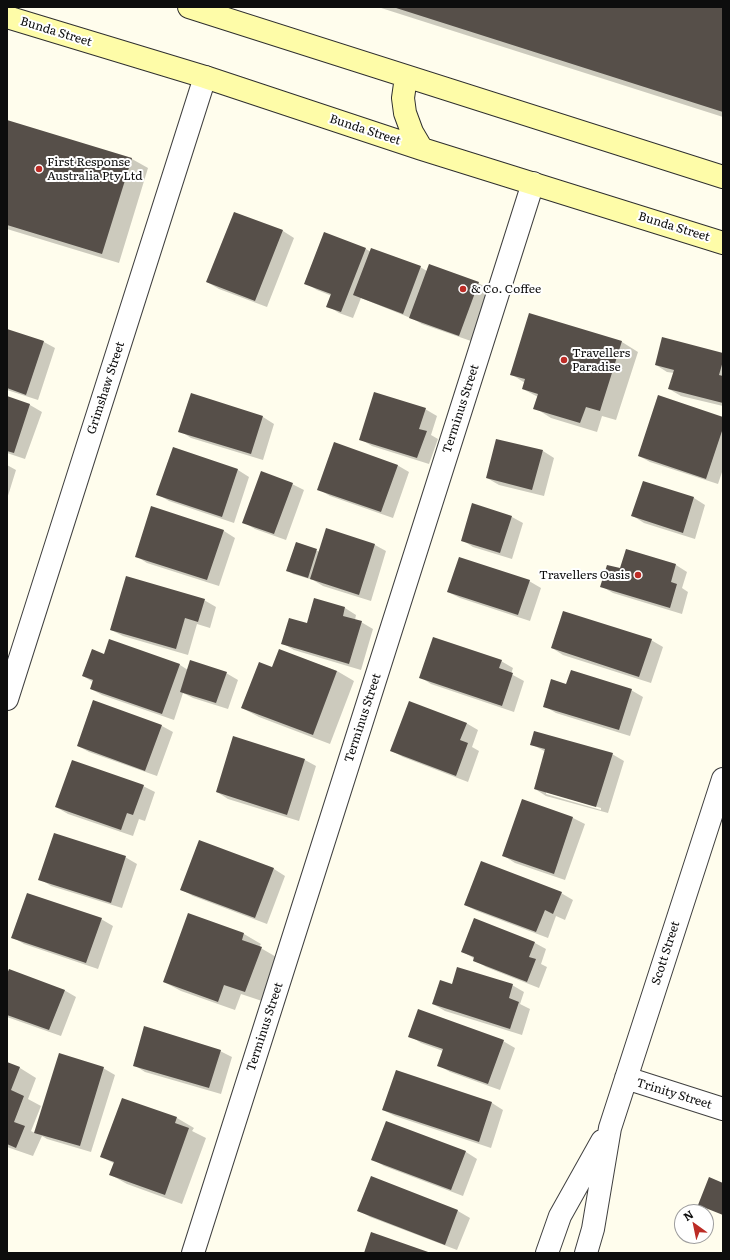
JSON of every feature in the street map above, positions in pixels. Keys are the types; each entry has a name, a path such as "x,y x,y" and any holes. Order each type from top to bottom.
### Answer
{"street":[{"path":"189,7 723,177"},
{"name":"Bunda Street","path":"7,17 205,77 422,149 723,243"},
{"name":"Grimshaw Street","path":"7,699 205,77"},
{"path":"406,77 403,98 404,113 412,132 422,149"},
{"name":"Terminus Street","path":"193,1253 533,183"},
{"name":"Scott Street","path":"586,1253 593,1229 610,1128 723,779"},
{"name":"Trinity Street","path":"626,1078 723,1109"},
{"name":"Scott Street","path":"547,1253 560,1216 610,1128"}],"building":[{"path":"393,7 723,7 723,112"},
{"path":"7,120 132,158 102,254 7,225"},
{"path":"234,212 283,230 255,301 206,282"},
{"path":"324,232 366,248 341,312 326,307 331,294 304,284"},
{"path":"371,248 421,266 403,314 353,295"},
{"path":"429,264 479,282 459,336 409,318"},
{"path":"529,313 622,341 600,411 586,407 580,423 533,409 538,394 522,389 525,379 510,375"},
{"path":"7,329 44,341 26,395 7,388"},
{"path":"662,337 723,353 723,361 719,375 723,376 723,403 668,389 674,370 655,365"},
{"path":"374,392 426,408 419,429 427,431 417,458 359,440"},
{"path":"191,393 263,416 251,454 178,432"},
{"path":"658,395 723,417 723,428 706,479 638,456"},
{"path":"7,396 30,404 14,453 7,451"},
{"path":"496,439 543,450 532,490 486,478"},
{"path":"334,442 398,465 381,512 317,490"},
{"path":"173,447 238,469 222,517 156,495"},
{"path":"261,471 293,483 274,534 242,523"},
{"path":"643,481 694,497 683,533 631,516"},
{"path":"472,503 512,516 500,553 461,541"},
{"path":"151,506 224,530 207,580 135,557"},
{"path":"326,528 375,544 359,595 310,579"},
{"path":"296,542 317,549 308,578 286,571"},
{"name":"Travellers Oasis","path":"626,549 676,564 671,582 677,584 670,608 600,587 607,565 620,568"},
{"path":"459,557 530,580 518,615 447,592"},
{"path":"126,576 205,599 198,622 185,618 176,649 110,630"},
{"path":"314,598 345,607 343,616 362,621 349,664 281,644 289,618 307,623"},
{"path":"563,611 652,639 639,677 551,648"},
{"path":"433,637 502,660 499,668 513,673 502,706 419,678"},
{"path":"109,639 180,664 162,714 90,689 93,680 82,676 92,649 104,654"},
{"path":"279,649 337,671 313,735 241,708 259,662 272,667"},
{"path":"190,660 227,672 216,703 180,692"},
{"path":"571,670 632,689 619,730 543,707 551,679 566,684"},
{"path":"93,700 162,725 145,771 77,746"},
{"path":"409,701 467,723 460,740 468,743 456,776 390,751"},
{"path":"534,731 613,753 596,807 534,789 545,749 530,745"},
{"path":"233,736 305,759 287,815 216,792"},
{"path":"72,760 144,785 133,815 127,813 121,830 55,807"},
{"path":"522,799 573,817 554,874 502,856"},
{"path":"54,833 126,856 111,903 38,880"},
{"path":"199,840 274,868 255,918 180,890"},
{"path":"481,861 562,892 553,914 545,910 536,932 464,905"},
{"path":"27,893 102,918 86,963 11,938"},
{"path":"188,913 244,933 242,940 262,947 245,992 224,985 218,1002 163,982"},
{"path":"474,918 535,942 529,957 536,959 527,982 473,961 474,957 461,952"},
{"path":"457,967 513,984 509,998 519,1002 510,1029 432,1004 440,980 452,984"},
{"path":"9,969 65,990 49,1030 7,1015 7,974"},
{"path":"418,1009 504,1040 488,1084 437,1066 443,1049 408,1037"},
{"path":"144,1026 221,1050 209,1088 133,1066"},
{"path":"59,1053 104,1067 80,1146 34,1133"},
{"path":"7,1062 20,1067 11,1090 24,1096 14,1122 25,1126 16,1148 7,1144"},
{"path":"396,1070 492,1102 479,1142 382,1110"},
{"path":"122,1098 177,1117 175,1123 189,1128 165,1195 109,1175 114,1162 100,1157"},
{"path":"386,1121 466,1151 451,1190 371,1160"},
{"path":"371,1176 458,1210 445,1245 357,1211"},
{"path":"709,1177 723,1183 723,1215 714,1211 714,1204 698,1204"},
{"path":"371,1232 431,1253 364,1253"}],"place":[{"name":"First Response Australia Pty Ltd","path":"39,169"},
{"name":"& Co. Coffee","path":"463,289"},
{"name":"Travellers Paradise","path":"564,360"},
{"name":"Travellers Oasis","path":"638,575"}]}
